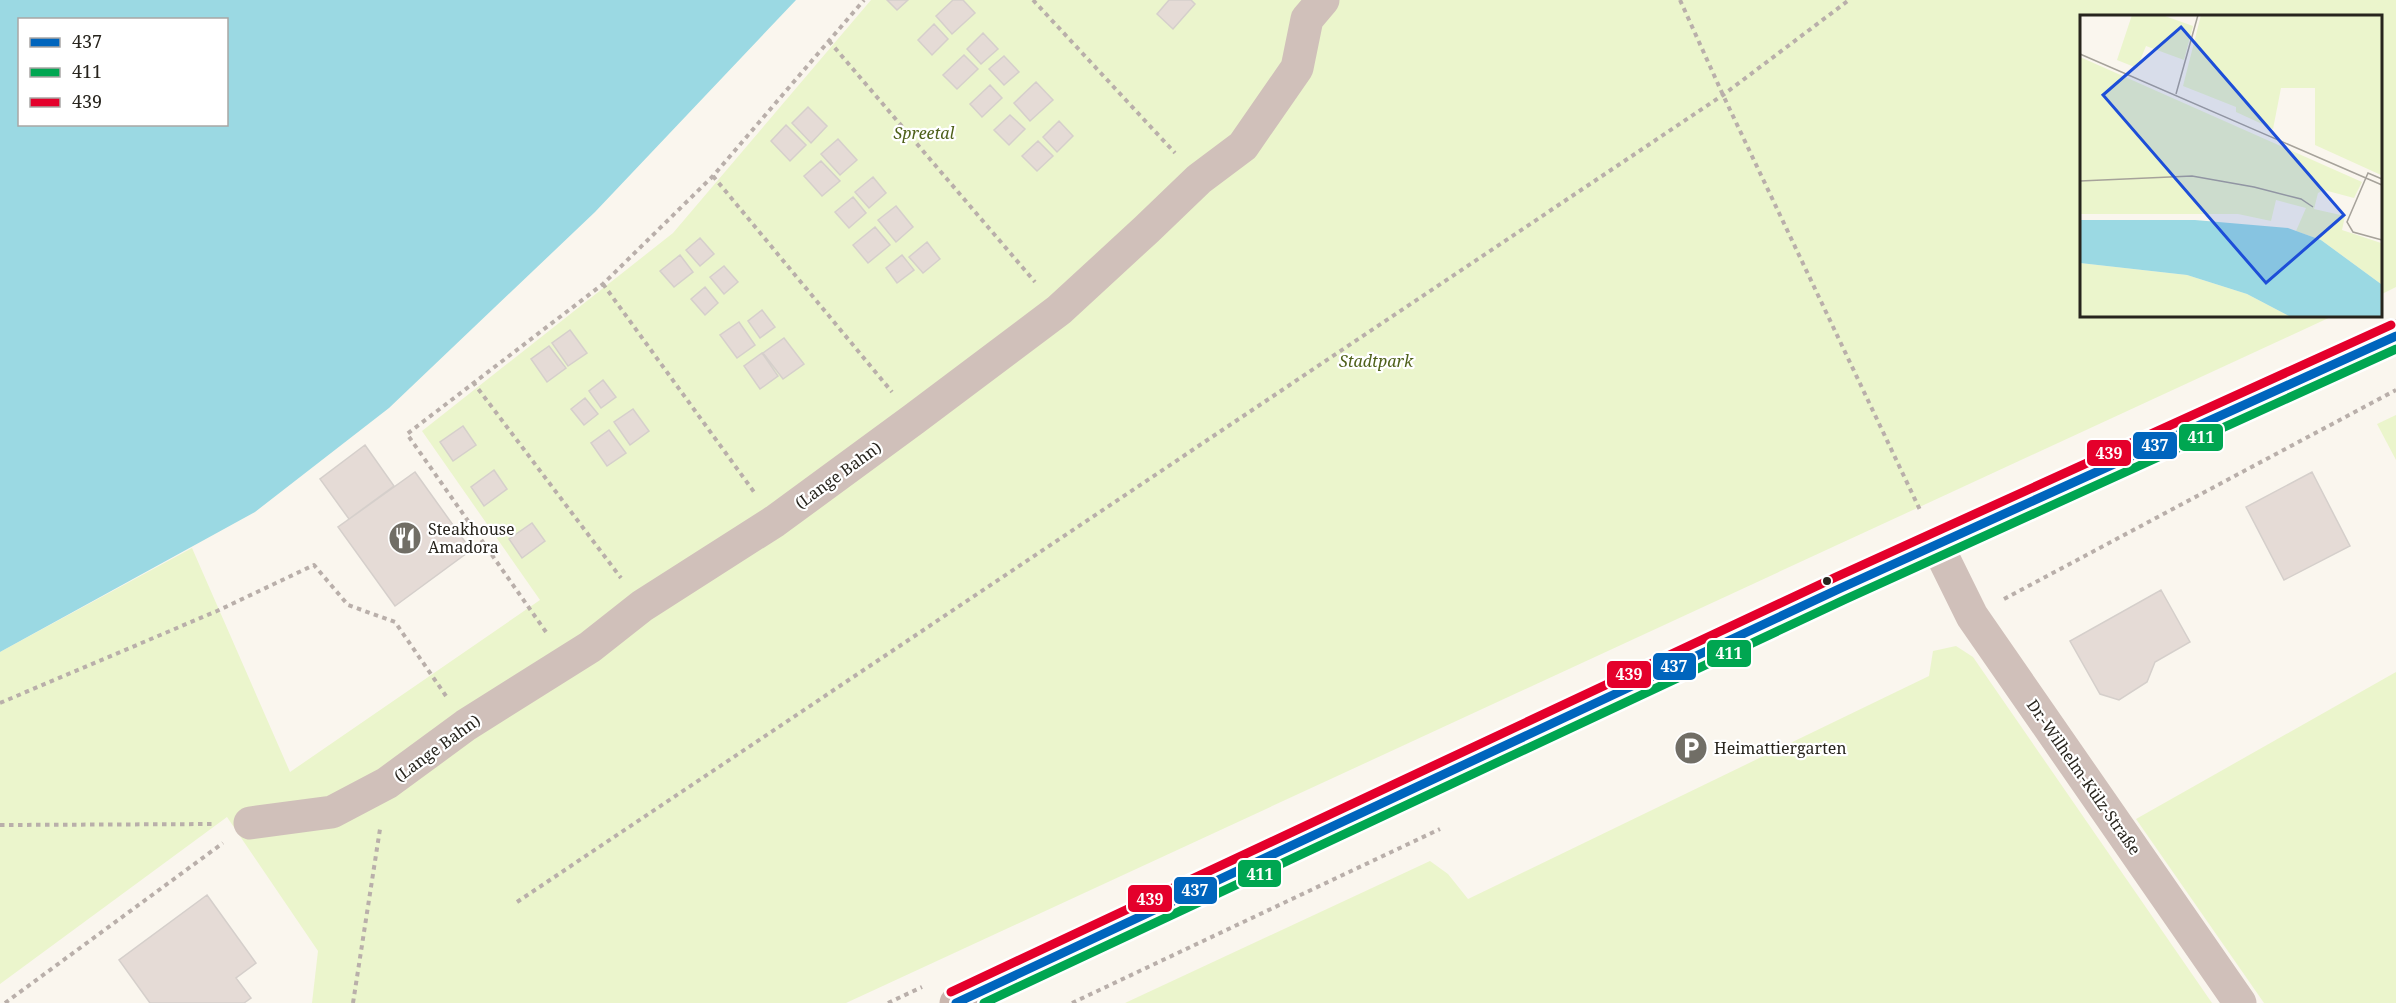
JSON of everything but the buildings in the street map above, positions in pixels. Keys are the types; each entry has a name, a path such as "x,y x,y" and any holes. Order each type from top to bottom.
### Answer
{"main road":[{"path":"956,1003 1937,545 2396,336"}],"lane":[{"name":"(Lange Bahn)","path":"250,823 332,812 387,783 466,725 590,647 642,606 775,521 1059,310 1199,179 1243,146 1297,68 1307,19 1323,0"},
{"name":"Dr.-Wilhelm-Külz-Straße","path":"1937,545 1972,616 2240,1003"}],"path":[{"path":"567,662 407,434 603,284 712,176 864,0"},
{"path":"1033,0 1199,179"},
{"path":"1680,0 1722,95 1937,545"},
{"path":"517,902 1722,95 1850,0"},
{"path":"829,41 1059,310"},
{"path":"712,176 914,419"},
{"path":"603,284 775,521"},
{"path":"473,382 642,606"},
{"path":"1972,616 2396,390"},
{"path":"0,703 217,611 314,565 348,605 395,622 430,672"},
{"path":"353,1003 387,783"},
{"path":"0,825 250,823"},
{"path":"5,1003 250,823"},
{"path":"1072,1003 1440,829"}],"green space":[{"name":"Stadtpark","path":"871,0 2396,0 2396,287 2381,294 2381,15 2080,15 2080,316 2333,316 846,1003 312,1003 318,951 227,817 0,984 0,652 192,548 290,772 540,600 422,431 673,233"},
{"path":"2396,415 2396,460 2377,424"},
{"path":"1956,646 1973,657 2212,1003 1125,1003 1430,861 1448,874 1468,899 1929,676 1933,651"},
{"path":"2396,672 2396,1003 2264,1003 2136,819"}],"water":[{"path":"0,0 796,0 595,212 389,408 255,512 0,652"}],"transit line":[{"name":"439","path":"951,992 1836,577 2391,325"},
{"name":"437","path":"956,1003 1841,588 2396,336"},
{"name":"411","path":"984,1003 1846,599 2396,349"}],"place":[{"name":"Steakhouse Amadora","path":"405,538"},
{"name":"Heimattiergarten","path":"1691,748"}],"park label":[{"name":"Spreetal","path":"924,133"}]}
